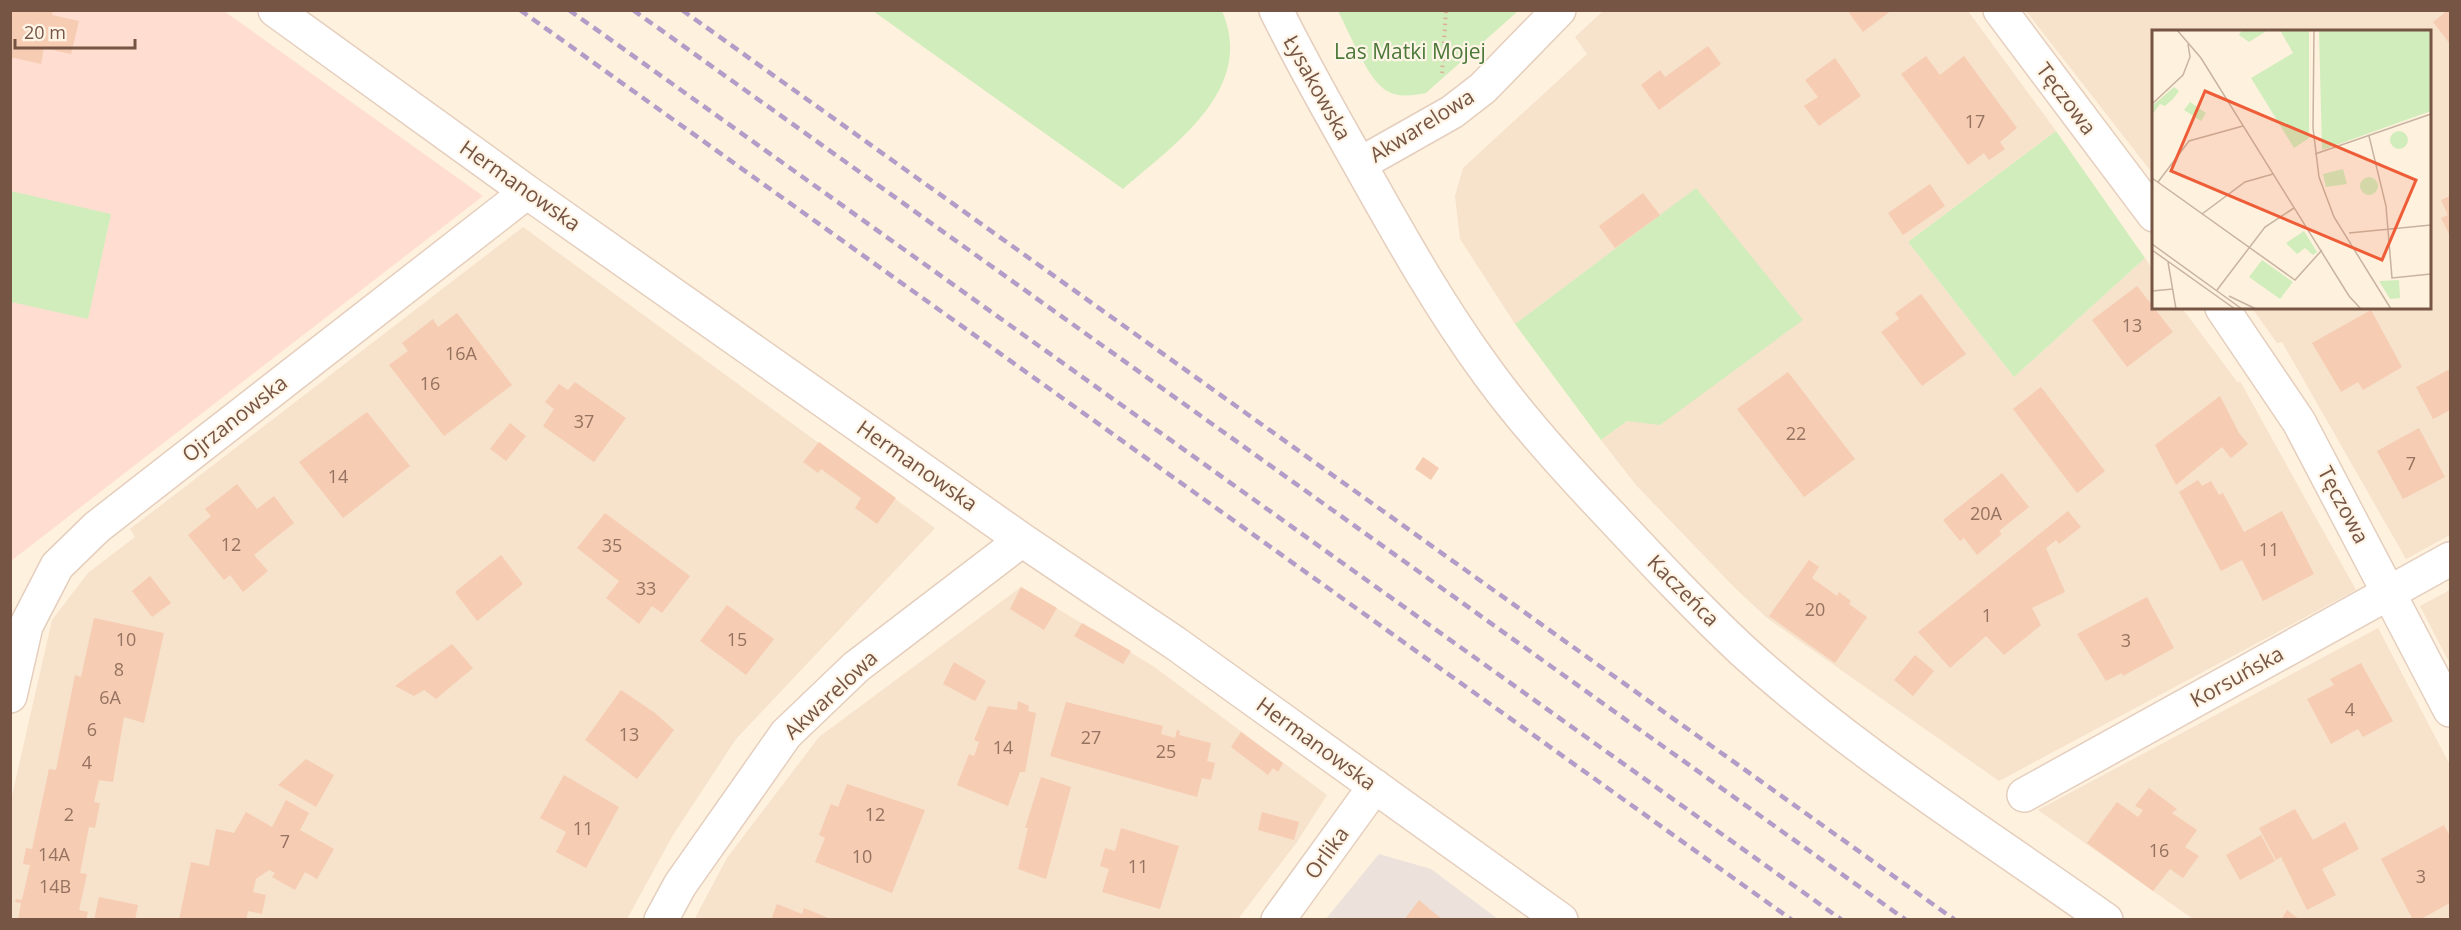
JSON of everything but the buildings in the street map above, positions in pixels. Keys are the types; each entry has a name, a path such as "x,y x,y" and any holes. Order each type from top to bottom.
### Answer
{"street":[{"name":"Hermanowska","path":"275,10 527,192 1022,540 1175,643 1561,920"},
{"name":"Łysakowska","path":"1276,10 1326,106 1360,164"},
{"name":"Akwarelowa","path":"1360,164 1452,112 1483,88 1559,10"},
{"name":"Tęczowa","path":"2000,10 2152,213"},
{"name":"Kaczeńca","path":"1360,164 1412,260 1490,376 1540,439 1674,584 1744,651 1809,706 1879,759 2106,920"},
{"name":"Ojrzanowska","path":"10,696 26,626 57,566 98,527 527,192"},
{"name":"Tęczowa","path":"2223,309 2299,422 2451,710"},
{"name":"Akwarelowa","path":"661,920 680,885 786,734 856,667 1022,540"},
{"name":"Korsuńska","path":"2024,795 2451,559"},
{"name":"Orlika","path":"1278,920 1375,786"}],"path":[{"path":"1441,82 1446,10"}],"shaded area":[{"path":"11,11 224,11 483,196 11,561"},
{"path":"1603,11 1968,11 2056,131 1908,242 2014,377 2145,258 2152,268 2152,309 2183,309 2238,383 2240,381 2356,590 1999,781 1767,618 1636,485 1601,440 1627,421 1697,188 1515,324 1460,239 1455,196 1463,168 1587,54 1575,37"},
{"path":"2026,11 2450,11 2450,535 2406,559 2282,342 2277,343 2253,309 2431,309 2431,30 2152,30 2152,173"},
{"path":"523,227 935,528 736,739 673,835 627,919 11,920 11,800 52,620 88,573 135,537 130,529"},
{"path":"1021,587 1153,666 1327,795 1297,842 1238,919 694,920 727,858 819,737"},
{"path":"2450,590 2450,664 2420,606"},
{"path":"2378,628 2450,765 2450,919 2193,919 2038,810"},
{"path":"1379,854 1431,869 1498,919 1325,920"}],"green space":[{"path":"873,11 1222,11 1230,39 1228,65 1219,90 1205,112 1165,153 1123,189"},
{"name":"Las Matki Mojej","path":"1338,11 1518,11 1426,93 1404,96 1384,89 1371,74"},
{"path":"2056,131 2145,258 2014,377 1908,242"},
{"path":"1696,188 1803,320 1660,425 1627,421 1601,440 1515,324"},
{"path":"11,191 111,214 88,319 11,302"}],"railway":[{"path":"520,10 1792,920"},
{"path":"569,10 1842,920"},
{"path":"633,10 1906,920"},
{"path":"682,10 1955,920"}]}
